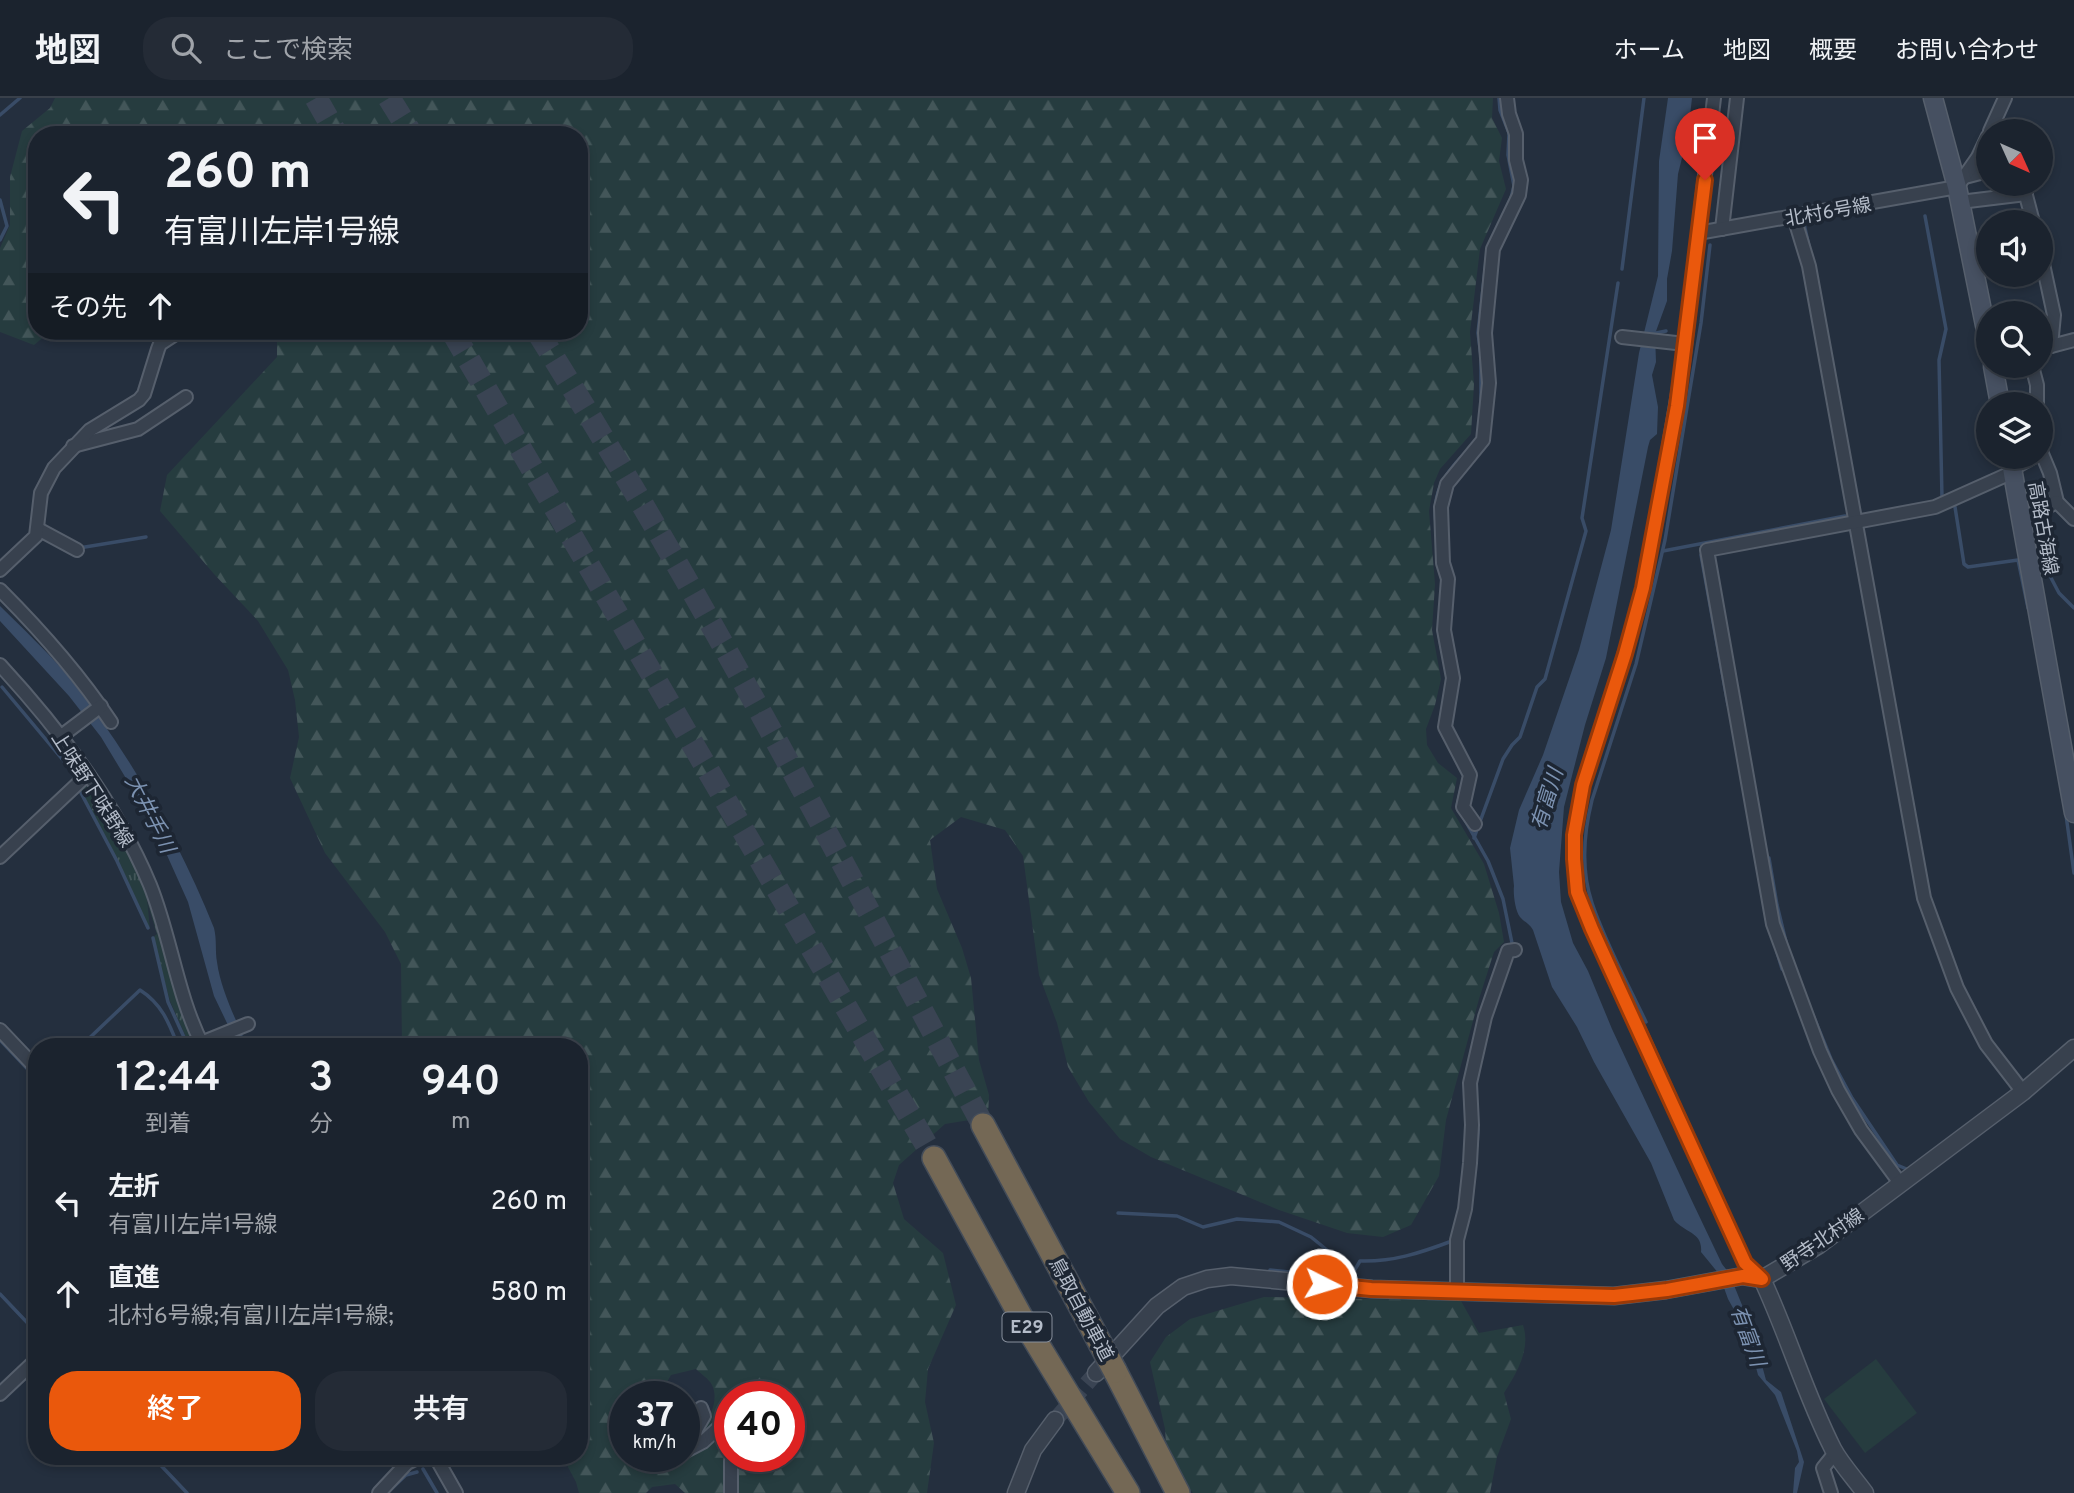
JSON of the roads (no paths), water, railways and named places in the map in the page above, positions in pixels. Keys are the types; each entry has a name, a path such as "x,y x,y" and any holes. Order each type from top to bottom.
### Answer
{"highway":[{"name":"鳥取自動車道","path":"983,1125 1100,1343 1106,1372 1176,1489"},
{"name":"E29","path":"934,1158 1021,1317 1128,1493"}],"main road":[{"path":"1933,98 1961,189 1981,301"},
{"name":"高路古海線","path":"2013,469 2074,813"}],"street":[{"path":"1475,824 1463,807 1470,775 1445,727 1453,678 1444,630 1448,579 1443,563 1441,507 1447,484 1483,440 1489,383 1485,333 1493,249 1519,195 1521,180 1516,160 1516,134 1508,114 1507,98"},
{"path":"1714,98 1682,344 1677,406 1643,588 1583,785 1574,835 1577,892 1631,1017 1745,1263 1762,1279 1774,1303 1804,1387 1835,1452 1865,1493"},
{"path":"1723,229 1737,98"},
{"path":"1996,119 2005,98"},
{"path":"1961,189 1976,161"},
{"path":"1961,189 1976,179"},
{"path":"1961,189 1976,189"},
{"name":"北村6号線","path":"1698,233 1961,189"},
{"path":"1794,217 1808,266 1924,898 1957,988 1986,1044 2023,1092"},
{"path":"1626,337 1682,344"},
{"path":"0,570 36,536 44,485 54,468 90,430 139,400 144,394 160,344 166,340"},
{"path":"2053,345 2074,340"},
{"path":"73,446 138,429 186,397"},
{"path":"1900,1183 1861,1130 1838,1090 1815,1040 1773,924 1707,550 1935,507 2006,469"},
{"path":"2048,469 2057,502 2074,519"},
{"path":"2021,519 2057,502"},
{"path":"38,529 77,550"},
{"path":"0,590 37,627 111,722"},
{"name":"上味野下味野線","path":"0,665 64,735 134,850 150,885 167,933 176,973 203,1038"},
{"path":"64,735 99,708"},
{"path":"0,857 88,774"},
{"path":"1457,1291 1457,1240 1465,1209 1470,1163 1470,1083 1485,1017 1501,967 1508,951 1515,950"},
{"path":"216,1038 248,1024"},
{"path":"0,1030 28,1060"},
{"name":"野寺北村線","path":"1106,1372 1157,1306 1183,1287 1207,1279 1231,1276 1371,1289 1614,1296 1667,1290 1743,1276 1762,1279 1819,1245 2023,1092 2074,1048"},
{"path":"0,1394 28,1368"},
{"path":"700,1423 704,1416 701,1408"},
{"path":"1016,1493 1033,1450 1055,1420"},
{"path":"700,1443 714,1431"},
{"path":"1831,1493 1824,1468 1835,1452"},
{"path":"379,1493 400,1465"},
{"path":"441,1465 456,1493"},
{"path":"731,1472 731,1493"}],"water":[{"name":"有富川","path":"1668,98 1692,98 1688,134 1678,174 1667,301 1655,334 1656,362 1652,375 1658,407 1657,434 1650,440 1648,447 1606,658 1564,807 1559,872 1561,902 1573,943 1692,1201 1722,1264 1729,1273 1753,1332 1766,1380 1781,1392 1804,1462 1797,1493 1793,1493 1795,1468 1799,1462 1797,1451 1775,1395 1758,1375 1747,1333 1728,1299 1719,1274 1701,1252 1699,1240 1674,1220 1651,1163 1577,1027 1552,987 1533,930 1518,914 1514,897 1510,848 1519,810 1543,755 1579,650 1611,530 1639,353 1658,276 1659,161"},
{"name":"大井手川","path":"0,606 67,675 111,734 150,796 200,894 214,928 222,984 243,1038 234,1038 214,996 188,902 166,853 127,780 101,737 69,696 0,621"}],"waterway":[{"path":"0,115 20,98"},
{"path":"1489,246 1514,186 1508,155 1509,133 1500,110 1499,98"},
{"path":"1622,269 1644,98"},
{"path":"0,200 7,226 0,240"},
{"path":"1925,216 1946,329 1939,360 1942,498"},
{"path":"1804,224 1809,246"},
{"path":"1646,1022 1610,948 1592,903 1585,864 1587,825 1592,800 1636,664 1665,540 1701,323 1710,245"},
{"path":"1481,406 1478,333 1487,253"},
{"path":"1474,838 1503,759 1520,737 1537,687 1545,679 1586,531 1582,518 1618,283"},
{"path":"1651,334 1666,331"},
{"path":"1436,524 1436,503 1441,485 1464,454"},
{"path":"1955,507 1964,564 1968,567 2018,560 2028,608"},
{"path":"1663,551 1845,516"},
{"path":"79,548 146,537"},
{"path":"1701,555 1728,705"},
{"path":"2040,557 2059,593 2074,608"},
{"path":"1438,629 1442,652"},
{"path":"2,687 68,766"},
{"path":"1461,789 1457,806 1488,861 1503,899 1512,943"},
{"path":"81,793 148,928"},
{"path":"2066,815 2074,873"},
{"path":"1769,858 1786,942"},
{"path":"153,938 168,1002 184,1038"},
{"path":"1777,952 1782,969"},
{"path":"89,1038 140,990 159,1008 175,1038"},
{"path":"1813,1015 1831,1059 1852,1098 1897,1165 1909,1170 1911,1168"},
{"path":"0,1040 28,1070"},
{"path":"1477,1146 1478,1129"},
{"path":"1118,1213 1177,1216 1203,1227 1237,1219 1279,1222 1311,1237 1332,1254"},
{"path":"1350,1278 1360,1261 1406,1256 1452,1241"},
{"path":"1270,1270 1337,1277"},
{"path":"0,1294 28,1324"},
{"path":"161,1465 187,1493"},
{"path":"423,1469 437,1493"},
{"path":"388,1492 406,1475 417,1472"}],"tunnel":[{"path":"316,98 332,126"},
{"path":"389,98 406,126"},
{"path":"457,340 934,1158"},
{"path":"543,340 712,625 983,1125"},
{"path":"1055,1420 1096,1373"}]}
